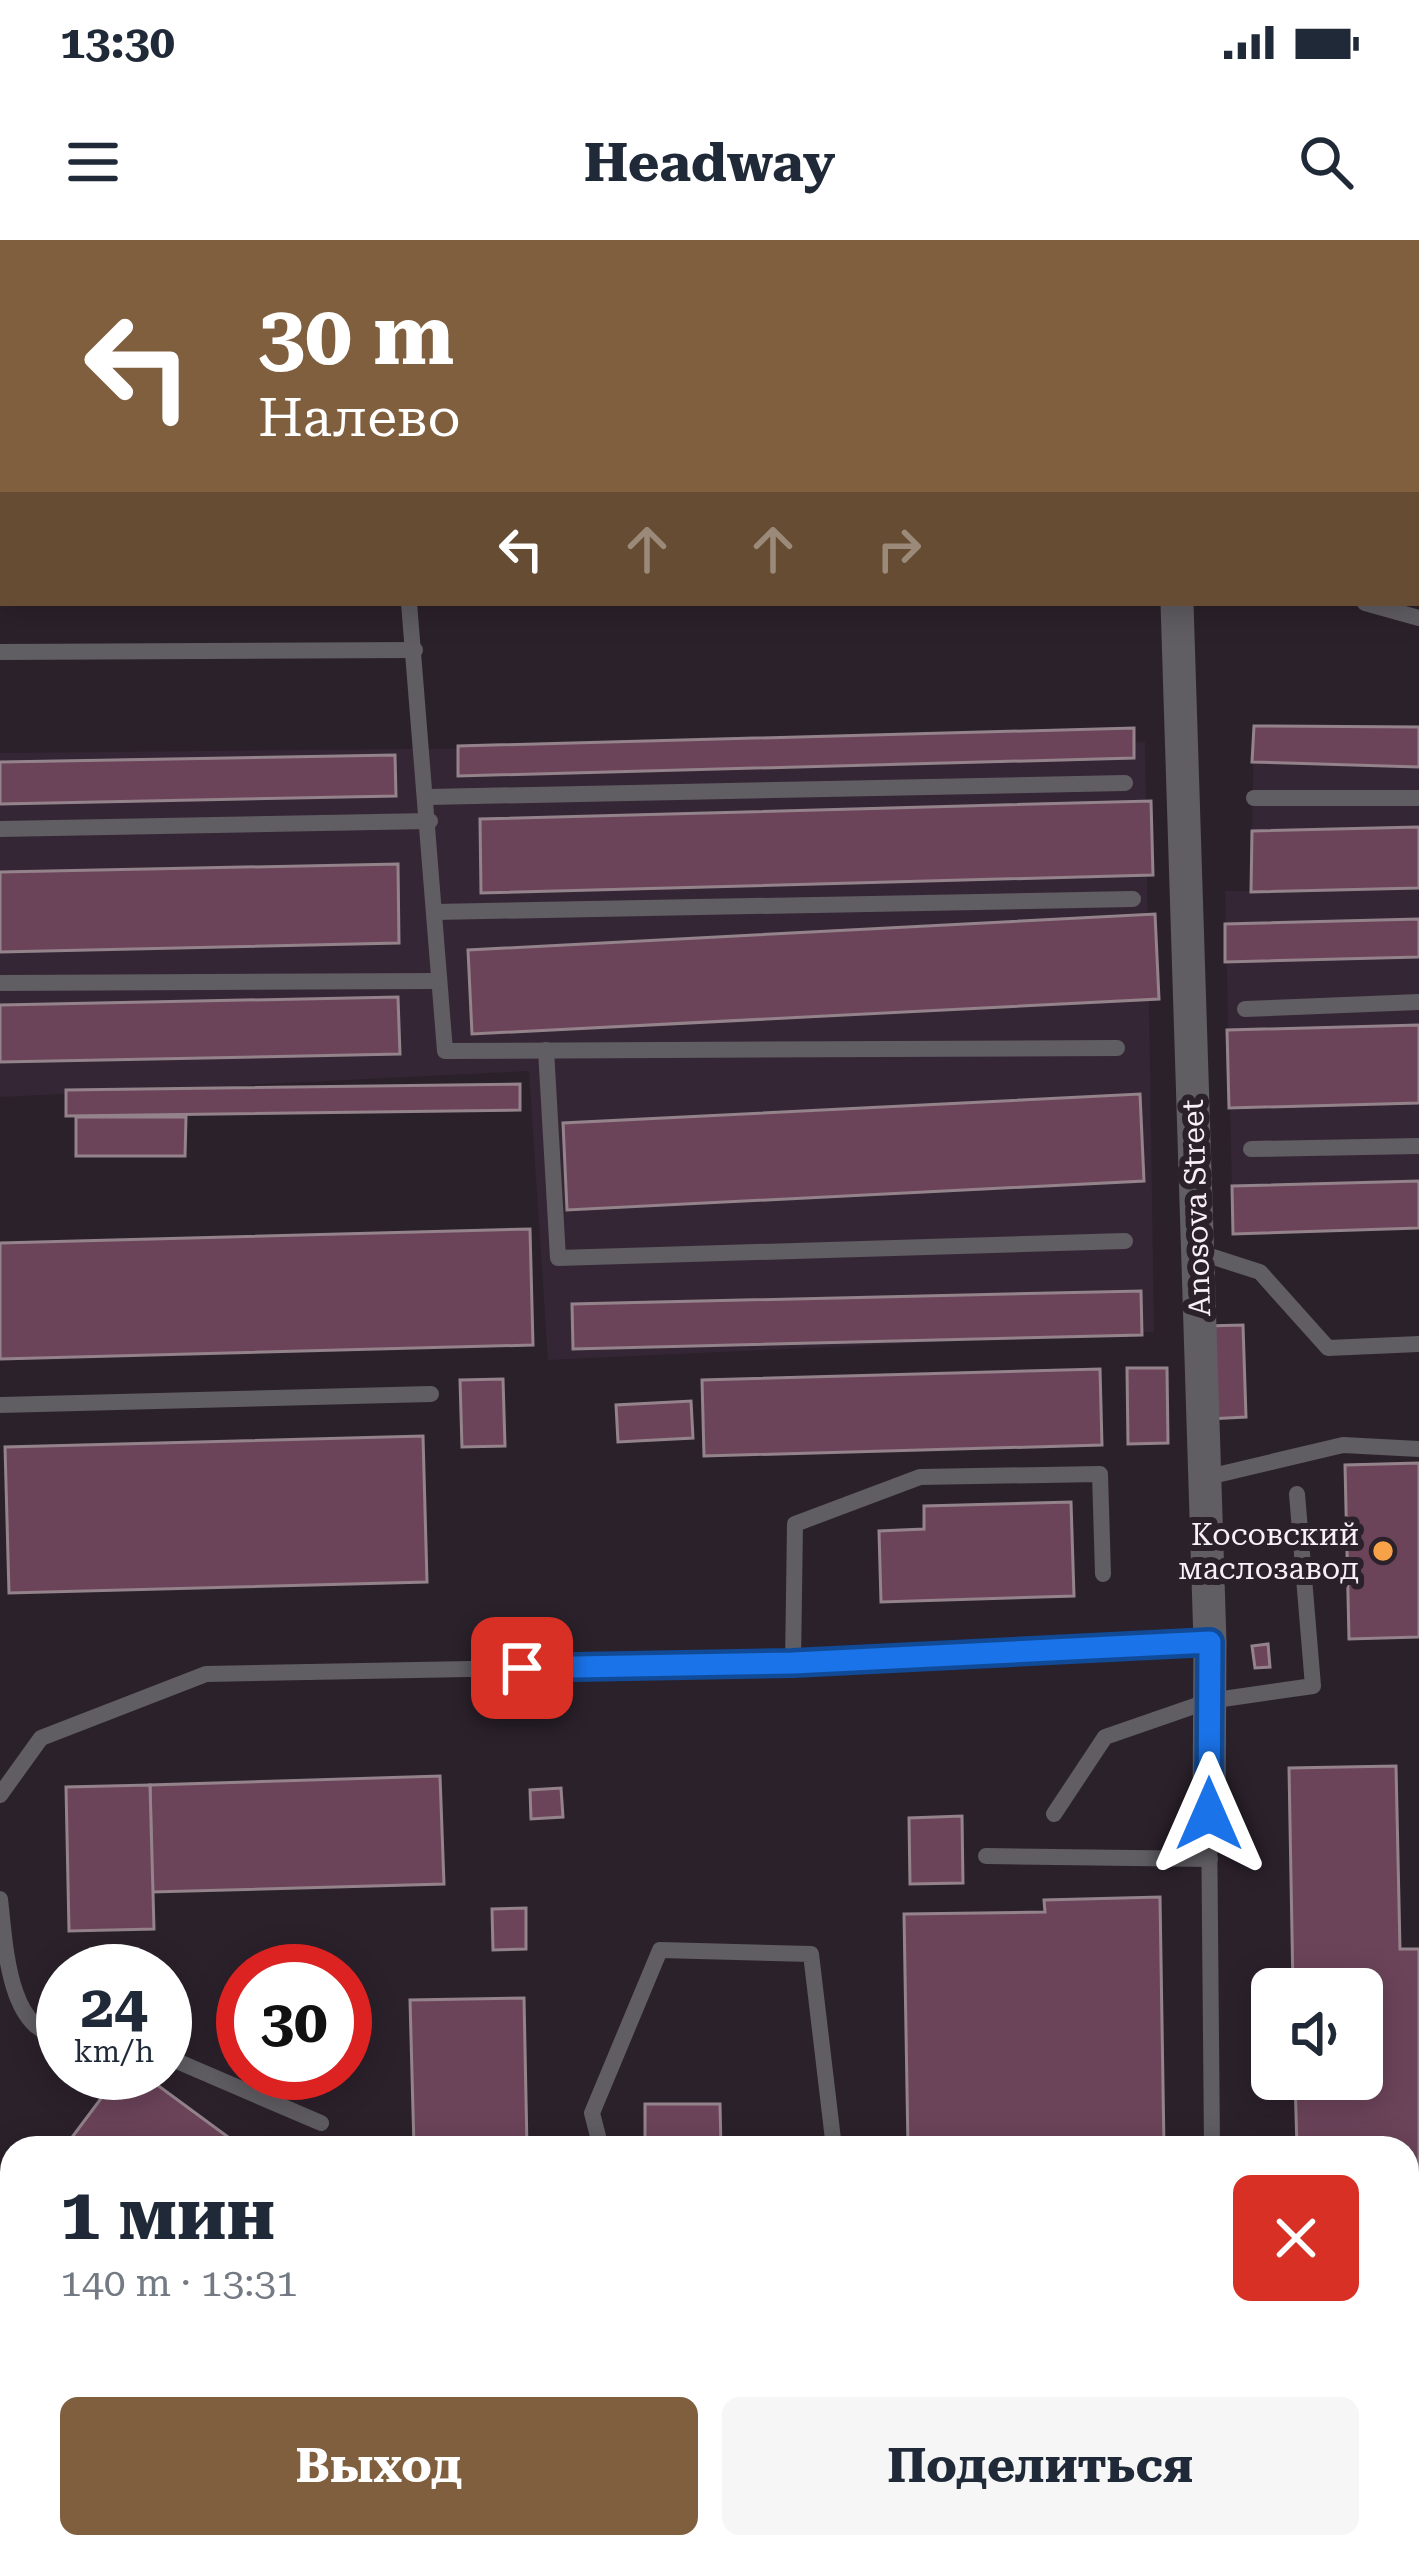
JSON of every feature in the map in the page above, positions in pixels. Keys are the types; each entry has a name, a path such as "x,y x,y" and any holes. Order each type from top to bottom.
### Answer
{"street":[{"name":"Anosova Street","path":"1177,606 1210,1642 1209,1814"}],"lane":[{"path":"409,606 445,1051 1117,1048"},
{"path":"1376,606 1419,618"},
{"path":"0,652 415,650"},
{"path":"428,797 1125,783"},
{"path":"1254,798 1419,798"},
{"path":"0,829 430,821"},
{"path":"434,912 1133,899"},
{"path":"0,983 436,980"},
{"path":"1245,1009 1419,1002"},
{"path":"546,1051 557,1258 1125,1241"},
{"path":"1251,1149 1419,1146"},
{"path":"1197,1252 1260,1272 1328,1348 1419,1344"},
{"path":"0,1405 430,1394"},
{"path":"1204,1478 1343,1445 1419,1449"},
{"path":"793,1663 795,1524 920,1478 1100,1474 1103,1574"},
{"path":"1054,1814 1105,1736 1209,1701 1313,1686 1297,1494"},
{"path":"0,1795 41,1738 206,1674 793,1663 1210,1642"},
{"path":"1209,1814 1212,2136"},
{"path":"986,1856 1210,1859"},
{"path":"0,1899 24,2013 36,2023"},
{"path":"599,2136 592,2113 659,1950 811,1954 833,2136"},
{"path":"192,2068 321,2123"}],"shaded area":[{"path":"1254,726 1419,727 1419,1228 1233,1234 1225,891 1251,891"},
{"path":"1145,742 1154,1332 548,1360 529,1071 0,1097 0,753"}],"building":[{"path":"1254,726 1419,727 1419,767 1252,762"},
{"path":"1134,728 1134,758 458,776 458,746"},
{"path":"395,755 396,796 0,804 0,762"},
{"path":"1151,801 1153,875 481,893 480,819"},
{"path":"1419,827 1419,888 1251,892 1252,831"},
{"path":"398,864 399,943 0,952 0,872"},
{"path":"1155,914 1159,999 472,1034 468,950"},
{"path":"1419,919 1419,957 1225,962 1225,924"},
{"path":"398,997 400,1054 0,1062 0,1005"},
{"path":"1419,1025 1419,1103 1229,1108 1227,1030"},
{"path":"520,1084 520,1110 66,1116 66,1090"},
{"path":"1140,1094 1144,1181 567,1210 563,1123"},
{"path":"76,1117 186,1117 185,1156 76,1156"},
{"path":"1419,1181 1419,1228 1233,1234 1232,1186"},
{"path":"530,1229 533,1345 0,1359 0,1243"},
{"path":"1141,1291 1142,1335 573,1349 572,1304"},
{"path":"1243,1325 1246,1417 1209,1419 1205,1326"},
{"path":"1127,1368 1167,1368 1168,1443 1128,1444"},
{"path":"1100,1369 1102,1445 704,1456 702,1380"},
{"path":"503,1379 505,1446 462,1447 460,1380"},
{"path":"691,1401 693,1438 618,1442 616,1405"},
{"path":"423,1436 427,1582 9,1593 5,1447"},
{"name":"Косовский маслозавод","path":"1419,1463 1419,1637 1349,1639 1345,1465"},
{"path":"1071,1502 1074,1596 881,1602 879,1531 924,1529 924,1506"},
{"path":"1268,1644 1270,1667 1255,1668 1252,1646"},
{"path":"1396,1766 1400,1949 1419,1949 1419,2136 1297,2136 1296,2100 1383,2100 1383,1968 1293,1968 1289,1768"},
{"path":"440,1776 444,1884 152,1892 150,1785"},
{"path":"150,1785 154,1929 69,1931 66,1787"},
{"path":"561,1788 563,1817 531,1819 530,1790"},
{"path":"962,1816 963,1883 910,1884 909,1818"},
{"path":"1160,1897 1164,2136 908,2136 904,1914 1045,1912 1044,1900"},
{"path":"526,1908 526,1949 493,1950 492,1909"},
{"path":"524,1998 527,2136 414,2136 410,2000"},
{"path":"100,2100 178,2100 227,2136 73,2136"},
{"path":"645,2104 720,2104 721,2136 645,2136"}],"place":[{"name":"Косовский маслозавод","path":"1383,1551"}],"route":[{"path":"522,1668 793,1663 1210,1642 1209,1814"}]}
